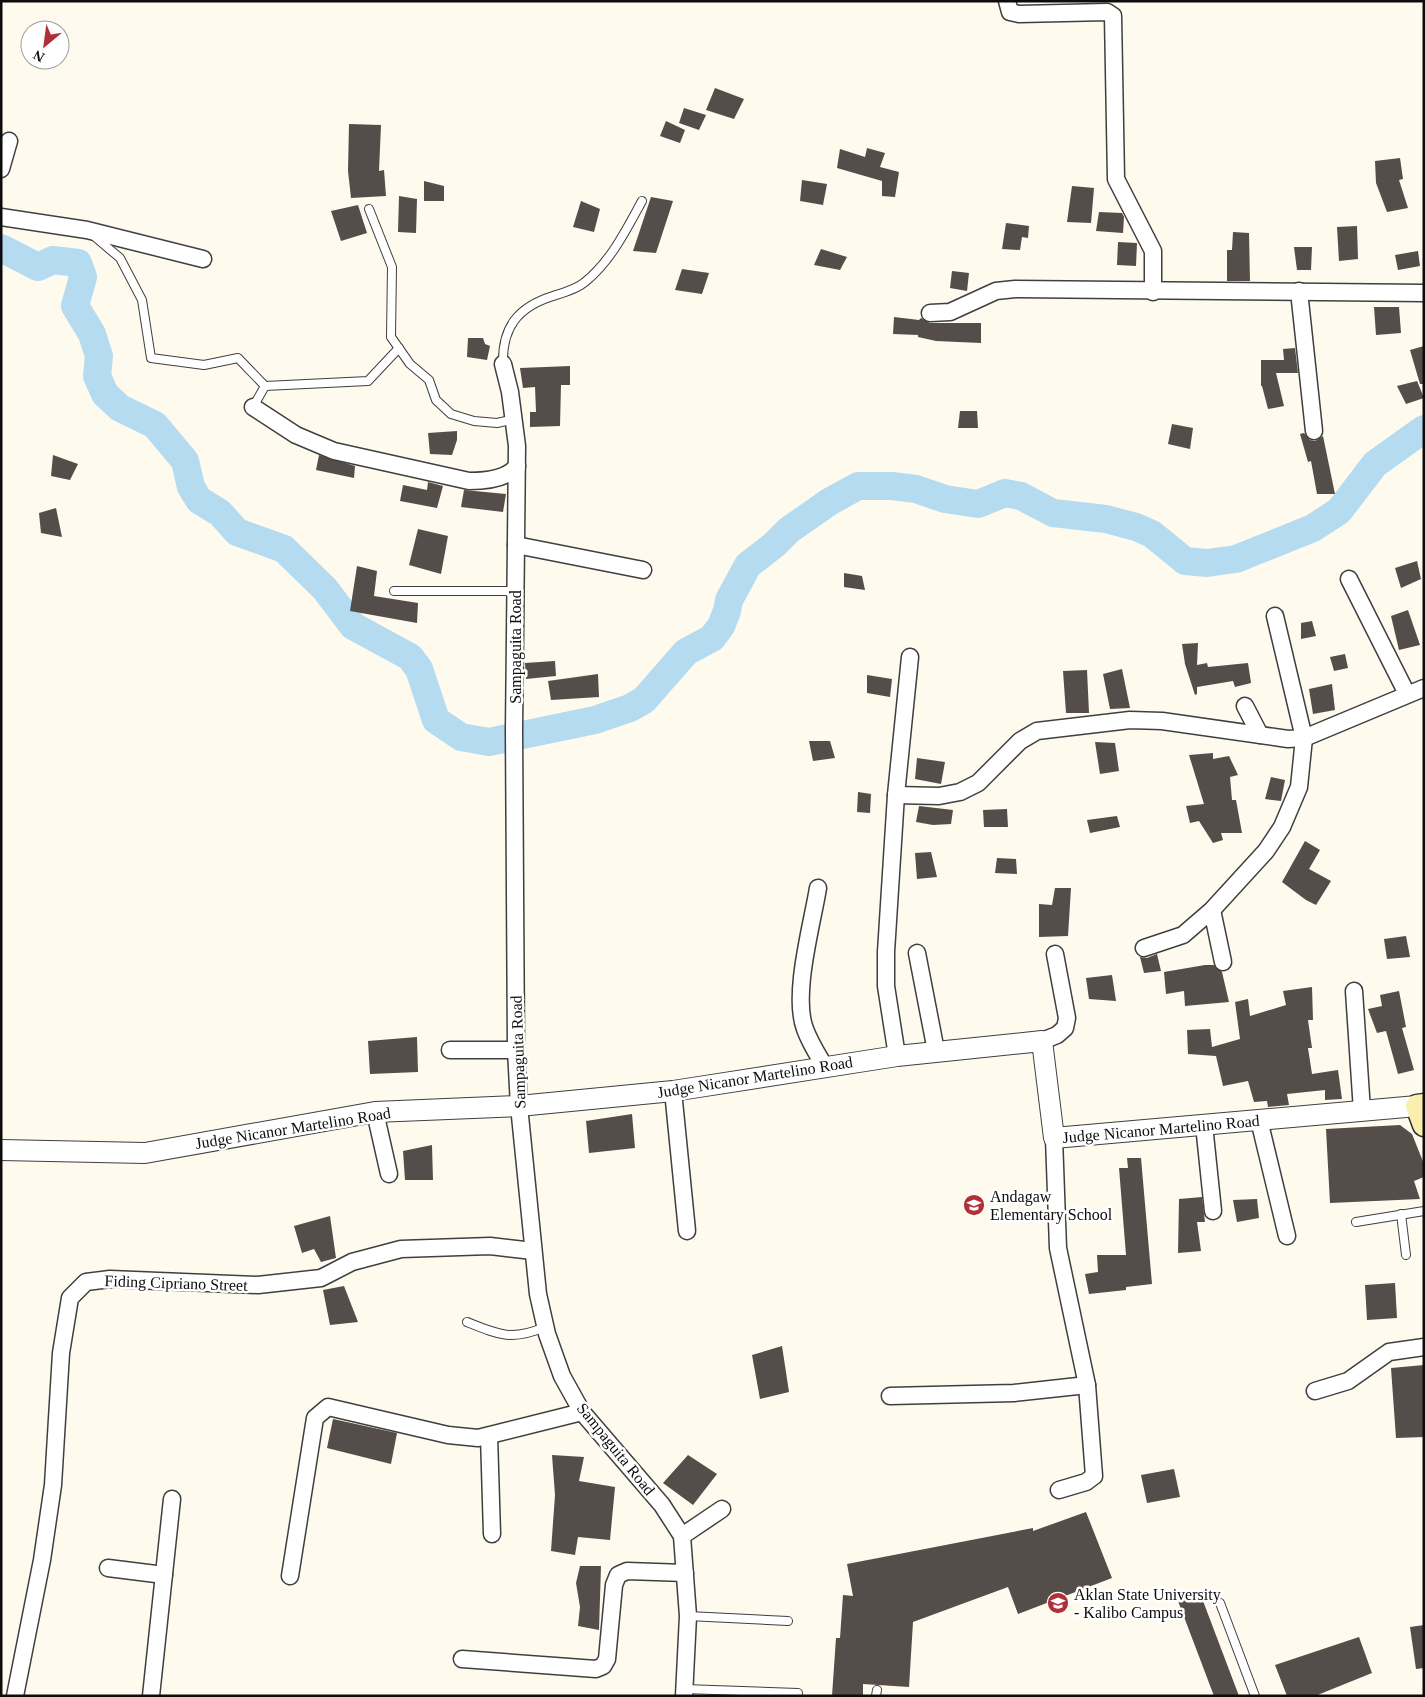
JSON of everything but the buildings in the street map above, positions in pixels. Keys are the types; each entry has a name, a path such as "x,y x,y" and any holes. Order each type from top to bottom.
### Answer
{"street":[{"path":"1007,1 1010,12 1019,14 1107,12 1113,16 1116,179 1153,251 1153,292"},
{"path":"1,169 9,141"},
{"path":"1,217 87,230 203,259"},
{"path":"930,314 950,312 964,307 985,295 1006,290 1153,292 1222,290 1424,293"},
{"path":"1299,291 1314,431"},
{"name":"Sampaguita Road","path":"503,364 515,419 517,466 515,737 516,1050 519,1106 533,1251 545,1327 562,1376 582,1412 662,1505 682,1536 688,1616 684,1692"},
{"path":"253,407 296,435 334,451 352,456 469,481 482,481 512,473 517,466"},
{"path":"516,546 643,570"},
{"path":"1349,579 1407,694"},
{"path":"1144,948 1183,934 1212,910 1266,851 1282,827 1299,788 1304,738 1275,616"},
{"path":"897,1056 886,986 896,796 910,656"},
{"path":"896,796 939,796 960,792 978,783 1020,741 1037,731 1130,720 1162,721 1288,739 1304,738 1424,688"},
{"path":"1245,706 1260,735"},
{"path":"818,888 806,959 801,1004 804,1028 826,1067"},
{"path":"1212,910 1223,962"},
{"path":"917,954 936,1051"},
{"path":"1042,1041 1057,1035 1065,1028 1067,1018 1055,954"},
{"path":"1354,991 1362,1111"},
{"name":"Judge Nicanor Martelino Road","path":"1,1150 145,1153 375,1112 519,1106 673,1091 897,1056 1042,1041 1054,1138 1362,1111 1421,1112"},
{"path":"450,1050 516,1050"},
{"path":"673,1091 687,1231"},
{"path":"375,1112 389,1174"},
{"path":"1258,1120 1287,1236"},
{"path":"1204,1125 1213,1211"},
{"path":"1054,1138 1058,1248 1087,1385 1094,1476 1086,1482 1059,1490"},
{"name":"Fiding Cipriano Street","path":"15,1696 42,1560 53,1485 61,1353 70,1298 86,1282 110,1279 258,1285 321,1278 352,1262 400,1249 490,1246 533,1251"},
{"path":"1315,1391 1348,1381 1389,1352 1424,1346"},
{"path":"890,1396 1014,1393 1087,1385"},
{"path":"290,1576 315,1418 328,1407 448,1435 478,1438 582,1412"},
{"path":"489,1436 492,1534"},
{"path":"151,1696 172,1499"},
{"path":"682,1536 722,1509"},
{"path":"108,1568 164,1575"},
{"path":"462,1659 596,1669 603,1666 607,1659 614,1585 618,1575 627,1571 685,1572"}],"lane":[{"path":"503,364 502,347 510,326 524,309 583,284 604,264 642,201"},
{"path":"370,209 392,267 391,337 410,364 429,380 436,400 451,414 474,421 497,423 515,419"},
{"path":"87,230 120,258 142,300 151,358 204,365 238,358 265,386 368,381 399,348"},
{"path":"253,407 265,386"},
{"path":"394,591 516,591"},
{"path":"1356,1222 1424,1211"},
{"path":"1401,1214 1406,1255"},
{"path":"467,1322 508,1336 525,1335 545,1327"},
{"path":"1220,1603 1255,1696"},
{"path":"688,1616 788,1621"},
{"path":"684,1692 798,1693"}],"waterway":[{"path":"1,248 38,267 53,260 78,263 83,277 75,306 92,334 99,356 97,376 105,394 120,408 155,425 185,461 191,487 199,500 220,513 237,532 284,549 325,589 353,626 410,657 419,669 436,720 461,737 489,742 595,720 630,708 644,700 686,652 712,638 721,626 729,600 748,565 774,545 789,530 829,502 858,486 892,486 916,489 945,499 978,504 1005,493 1021,496 1053,513 1106,519 1136,527 1152,534 1185,561 1207,563 1236,559 1313,528 1339,511 1375,464 1424,429"}],"place":[{"name":"Andagaw Elementary School","path":"974,1205"},
{"name":"Aklan State University - Kalibo Campus","path":"1058,1603"}]}
